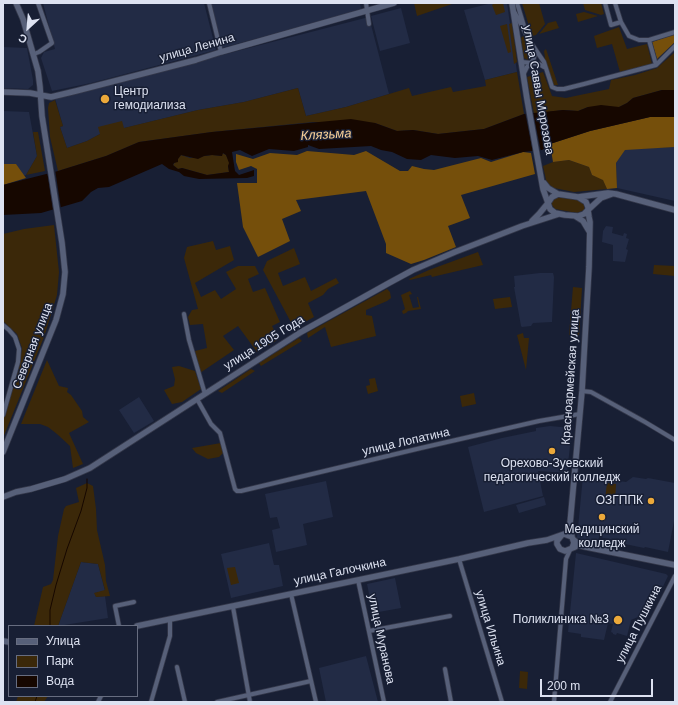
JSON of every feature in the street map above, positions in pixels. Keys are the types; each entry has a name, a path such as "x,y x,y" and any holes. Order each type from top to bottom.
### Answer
{"street":[{"path":"34,54 52,43 38,3"},
{"path":"209,3 221,52"},
{"path":"366,3 369,24"},
{"name":"улица Ленина","path":"3,92 40,94 51,97 196,60 394,3"},
{"name":"улица Саввы Морозова","path":"512,3 539,166 544,193 548,203"},
{"path":"517,3 527,34"},
{"path":"605,3 611,25 621,22"},
{"path":"615,3 621,22 629,36 639,40 649,40 675,32"},
{"name":"Северная улица","path":"3,452 50,337 60,306 65,272 47,148 40,87 34,54 17,5"},
{"path":"513,10 535,50 544,62 552,87 557,89 564,89 656,65 675,46"},
{"path":"649,40 656,65"},
{"path":"524,78 525,69 531,64 534,58 535,50"},
{"path":"522,62 542,65 547,71"},
{"path":"542,181 548,188 558,194 578,197 608,193 675,210"},
{"path":"530,223 540,214 552,197 558,194"},
{"path":"548,203 552,211 558,214 574,216 582,215 601,198 612,194"},
{"path":"578,197 586,202 588,210"},
{"name":"Красноармейская улица","path":"570,524 582,391 589,267 590,222 588,210"},
{"name":"улица 1905 Года","path":"3,497 65,479 90,468 301,332 389,283 435,261 530,223 558,214"},
{"path":"574,216 583,221 590,232"},
{"path":"184,314 189,340 205,394"},
{"name":"Северная улица","path":"3,325 15,337 19,349 18,362 3,414"},
{"path":"582,391 591,392 675,440"},
{"name":"улица Лопатина","path":"197,399 211,424 220,433 237,491 260,487 557,417 580,414"},
{"name":"улица 1905 Года","path":"3,492 16,492"},
{"path":"566,560 557,541 570,524"},
{"path":"554,702 566,560 574,543 570,524"},
{"path":"563,535 573,538 581,546"},
{"name":"улица Галочкина","path":"138,626 459,560 563,535"},
{"path":"547,540 561,549 571,549 581,546 675,565"},
{"name":"улица Ильина","path":"459,560 502,702"},
{"name":"улица Пушкина","path":"610,702 675,576"},
{"name":"улица Муранова","path":"358,580 384,702"},
{"path":"291,594 316,702"},
{"path":"119,625 115,606 134,602"},
{"path":"233,607 250,702"},
{"path":"369,631 450,616"},
{"path":"151,702 170,636 170,620"},
{"path":"177,667 186,702"},
{"path":"445,669 451,702"},
{"path":"217,702 311,681"}],"shaded area":[{"path":"43,3 204,3 216,50 91,83 52,91 41,58 44,52 55,49"},
{"path":"209,3 360,3 361,10 222,48"},
{"path":"492,3 507,3 517,72 485,80 464,10"},
{"path":"401,8 410,43 380,51 371,16"},
{"path":"369,17 389,94 346,107 306,116 298,88 244,102 198,110 100,134 87,141 67,148 60,127 63,126 55,98"},
{"path":"675,34 675,42 657,59 652,42"},
{"path":"3,47 27,48 33,80 33,85 28,89 3,88"},
{"path":"3,111 29,112 37,156 26,175 3,184"},
{"path":"650,117 675,117 675,147 625,150 616,163 617,188 607,189 603,180 592,175 589,167 569,160 553,162 550,144 590,131"},
{"path":"675,147 675,201 617,188 616,163 625,149"},
{"path":"307,151 354,155 366,151 400,171 408,171 412,166 434,170 481,158 491,162 523,152 531,153 535,174 461,195 470,218 448,226 456,247 411,264 386,253 386,244 366,191 296,200 301,211 282,219 290,241 258,257 243,227 237,183 257,183 257,169 251,166 239,170 236,162 236,154 253,159 270,153 297,155"},
{"path":"3,164 16,164 26,178 3,185"},
{"path":"606,226 613,227 612,233 623,236 624,233 627,234 626,238 629,239 626,249 628,250 625,262 613,261 613,245 602,242 603,231"},
{"path":"553,273 554,277 552,322 533,323 531,326 522,327 514,287 514,276"},
{"path":"139,397 154,421 134,433 119,410"},
{"path":"550,426 572,428 567,473 538,471 543,496 484,512 468,447 536,431 536,428"},
{"path":"583,476 626,482 633,477 648,478 675,483 675,516 668,552 625,544 619,541 599,537 598,542 577,538"},
{"path":"326,481 333,517 303,524 307,545 276,552 272,530 280,528 277,517 270,518 265,494"},
{"path":"544,497 546,505 519,513 516,505"},
{"path":"269,543 274,565 279,565 283,586 231,598 221,554"},
{"path":"576,553 666,574 668,576 649,612 631,620 627,636 617,633 616,635 613,634 611,632 613,624 608,623 604,640 581,637 581,634 568,632"},
{"path":"81,562 98,564 105,591 95,593 96,597 105,596 108,618 58,625"},
{"path":"395,578 401,608 373,613 367,584"},
{"path":"366,656 378,702 326,702 319,668"}],"green space":[{"path":"414,3 455,3 417,16"},
{"path":"495,3 503,3 505,12 496,15 492,5"},
{"path":"522,3 539,3 545,24 536,35 532,36"},
{"path":"583,3 601,3 604,14 601,15 585,10"},
{"path":"584,12 598,16 578,22 576,14"},
{"path":"556,21 559,28 539,34 548,23"},
{"path":"512,23 517,62 514,64 509,24"},
{"path":"507,24 511,52 508,53 500,26"},
{"path":"619,27 627,49 647,44 652,64 620,72 612,44 597,48 594,36"},
{"path":"523,36 526,38 531,57 528,60 524,58 521,38"},
{"path":"546,49 558,85 553,85 544,59 544,51"},
{"path":"675,52 675,90 662,90 633,98 619,107 588,107 578,111 563,110 534,114 527,77 543,72 552,96 566,98 609,89 611,80 635,75 657,68"},
{"path":"517,72 524,114 484,129 438,134 413,130 397,131 375,123 313,122 212,132 139,142 106,156 58,171 50,137 48,108 49,103 55,100 63,126 60,127 67,148 87,141 100,134 98,127 122,121 124,128 198,110 244,102 298,88 306,116 346,107 409,88 412,96 451,87 453,92 486,86 485,80"},
{"path":"33,132 38,132 45,171 26,175 37,156"},
{"path":"222,153 226,155 230,163 228,166 229,172 207,175 182,168 178,169 173,165 181,155 190,158 212,155 222,156"},
{"path":"569,160 589,167 592,175 603,179 607,189 574,192 554,188 549,185 546,180 543,166 553,162"},
{"path":"556,197 579,200 585,204 584,210 577,213 555,209 551,204 553,199"},
{"path":"54,225 59,272 57,295 44,337 3,438 3,420 19,368 22,348 17,334 3,321 3,234 24,229"},
{"path":"213,241 216,250 230,246 234,260 195,283 201,297 215,290 221,299 236,289 226,272 238,266 255,266 259,274 248,279 253,292 265,288 280,322 272,326 279,339 257,352 238,326 223,336 234,350 200,373 195,351 207,348 203,324 190,325 188,317 192,310 198,309 184,258 187,247"},
{"path":"294,248 300,264 278,273 283,286 305,277 311,291 336,278 339,283 328,289 323,295 308,303 314,317 294,328 263,270 267,261"},
{"path":"478,252 483,265 432,277 431,275 409,279 429,270"},
{"path":"654,265 675,266 675,276 653,274"},
{"path":"573,287 582,288 579,336 569,335"},
{"path":"387,289 390,292 391,298 366,310 366,315 372,316 376,336 331,347 325,327 308,338 307,333"},
{"path":"410,291 412,294 409,295 413,308 419,307 418,297 421,309 408,311 403,314 402,311 405,309 401,295"},
{"path":"510,297 512,307 495,309 493,299"},
{"path":"523,333 524,338 529,338 526,370 517,335"},
{"path":"299,338 302,341 261,366 259,363"},
{"path":"47,360 59,386 68,388 67,392 71,395 82,411 83,417 89,422 69,433 83,464 73,468 70,446 57,434 48,427 40,424 21,424"},
{"path":"179,366 195,371 201,389 182,402 172,404 164,390 174,386 175,379 172,367"},
{"path":"251,369 255,371 222,393 218,391"},
{"path":"375,378 378,391 368,394 366,386 370,385 369,379"},
{"path":"474,393 476,404 462,407 460,396"},
{"path":"221,443 224,452 219,457 208,459 196,453 192,448"},
{"path":"87,483 93,486 97,530 110,596 96,597 94,593 105,590 98,564 81,562 58,625 34,625 43,587 51,584 53,580 58,536 64,509 66,506 79,502 76,488"},
{"path":"607,483 616,484 615,501 605,500"},
{"path":"235,567 239,583 231,585 227,568"},
{"path":"520,671 528,672 527,689 519,688"},
{"path":"18,697 47,697 44,702 16,702"}],"water":[{"name":"Клязьма","path":"662,90 675,90 675,117 650,117 590,131 550,144 542,150 523,152 492,160 478,156 455,158 431,155 421,160 407,159 392,152 371,146 319,149 308,145 308,147 294,151 269,149 252,156 240,150 232,152 235,171 239,175 254,170 254,176 247,178 199,179 184,176 162,164 109,187 98,188 91,192 82,201 41,213 3,215 3,185 58,171 106,156 139,142 212,132 351,119 375,123 397,131 413,130 438,134 484,129 524,114 563,110 578,111 588,107 601,105 619,107 633,98","holes":["223,153 226,155 229,163 229,172 207,175 182,168 178,169 173,165 174,163 178,162 181,155 198,159 204,156 222,156"]}],"pier":[{"path":"525,112 533,112 541,152 533,153"},
{"path":"55,169 61,209 53,211 47,171"}],"waterway":[{"path":"50,625 50,610 56,585 81,511 87,488 87,479"},
{"path":"35,702 37,697"}],"place":[{"name":"Центр гемодиализа","path":"105,99"},
{"name":"Орехово-Зуевский педагогический колледж","path":"552,451"},
{"name":"ОЗГППК","path":"651,501"},
{"name":"Медицинский колледж","path":"602,517"},
{"name":"Поликлиника №3","path":"618,620"}]}
